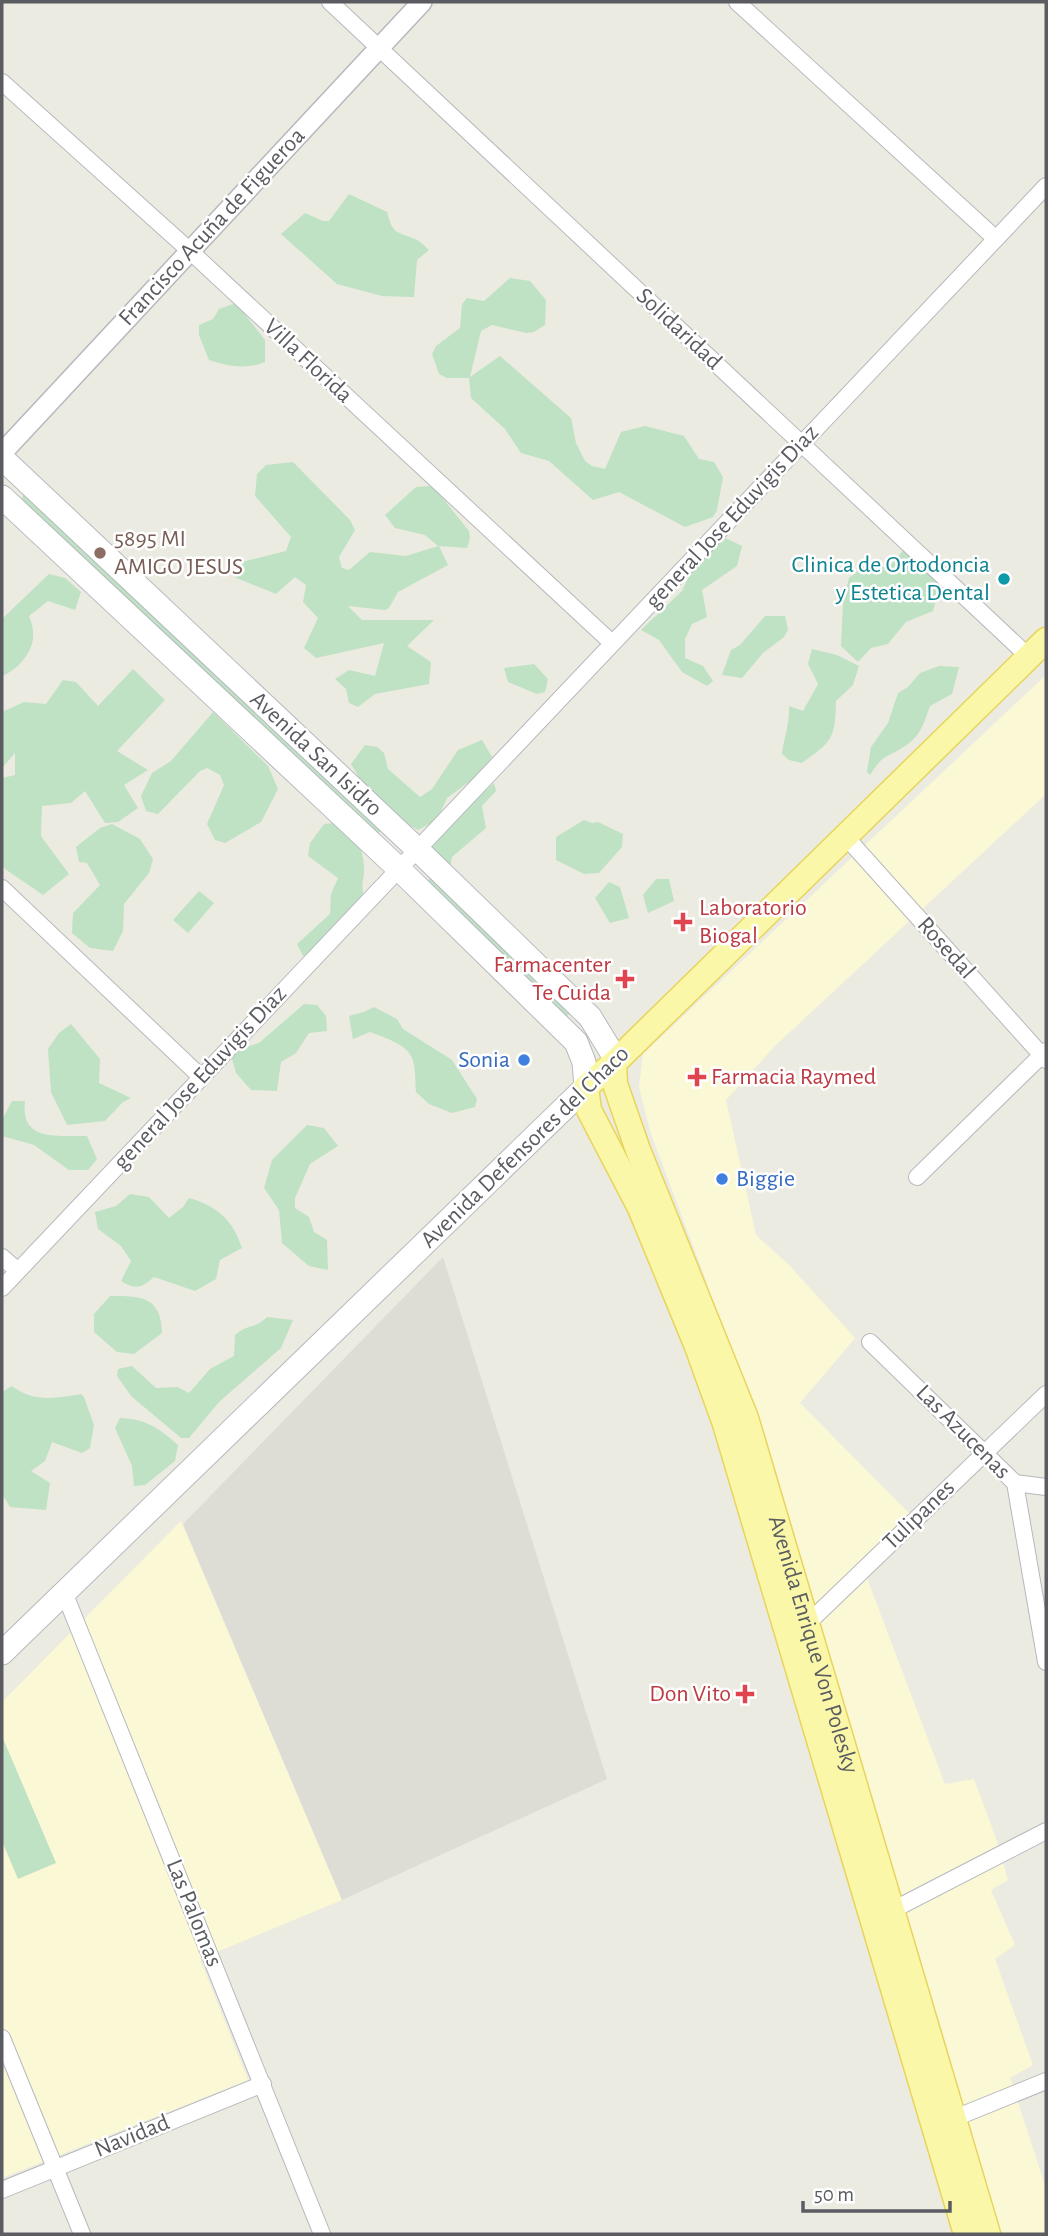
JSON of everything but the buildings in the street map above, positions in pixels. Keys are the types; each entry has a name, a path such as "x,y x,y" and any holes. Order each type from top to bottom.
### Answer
{"main road":[{"name":"Avenida San Isidro","path":"2,456 417,849 590,1017 612,1053 614,1063"},
{"name":"Avenida San Isidro","path":"2,496 398,868 576,1042 584,1062 586,1087"},
{"name":"Avenida Defensores del Chaco","path":"2,1653 586,1087 614,1063 1037,648"},
{"name":"Avenida Enrique Von Polesky","path":"614,1063 615,1084 638,1150 746,1418 798,1627 944,2122 988,2234"},
{"name":"Avenida Enrique Von Polesky","path":"586,1087 589,1110 640,1208 696,1344 798,1627"},
{"name":"Avenida Enrique Von Polesky","path":"944,2122 966,2234"}],"street":[{"name":"Solidaridad","path":"330,2 801,444 1037,648"},
{"name":"Francisco Acuña de Figueroa","path":"2,456 422,2"},
{"path":"737,2 996,239"},
{"name":"Villa Florida","path":"2,82 190,251 612,643"},
{"name":"general Jose Eduvigis Diaz","path":"2,1288 1046,186"},
{"name":"Rosedal","path":"845,836 1045,1055"},
{"path":"2,888 201,1077"},
{"path":"917,1177 1045,1055"},
{"path":"2,1256 18,1271"},
{"name":"Las Azucenas","path":"870,1342 1015,1483 1046,1662"},
{"name":"Tulipanes","path":"798,1627 1046,1394"},
{"path":"1015,1483 1046,1487"},
{"name":"Las Palomas","path":"64,1592 322,2234"},
{"path":"883,1915 1046,1831"},
{"path":"2,2038 82,2234"},
{"path":"944,2122 1046,2081"},
{"name":"Navidad","path":"2,2190 263,2084"}],"shaded area":[{"path":"1046,675 1046,794 775,1046 726,1100 756,1235 789,1265 855,1338 800,1403 911,1515 862,1565 945,1784 974,1779 1008,1880 991,1890 1015,1945 995,1959 1033,2065 1010,2078 1046,2188 1046,2234 996,2234 846,1717 704,1275 650,1131 639,1087 643,1054"},
{"path":"443,1257 607,1779 342,1900 183,1524"},
{"path":"181,1521 342,1900 200,1959 248,2080 2,2178 2,1702"}],"green space":[{"path":"349,194 387,212 396,231 417,240 429,250 417,260 414,297 382,296 337,284 281,234 305,213 329,221"},
{"path":"510,278 530,281 546,300 545,325 534,332 526,333 492,325 481,331 470,377 500,356 571,418 576,443 585,461 592,466 605,469 621,432 645,426 684,436 699,459 714,462 723,477 717,510 713,517 685,527 619,492 593,500 549,461 521,453 505,429 471,398 469,378 447,378 439,374 432,354 436,346 460,328 462,304 467,298 484,301"},
{"path":"236,303 265,340 265,362 237,366 209,360 199,335 199,325 213,319 219,309"},
{"path":"293,462 350,520 355,530 339,557 342,568 349,570 370,552 406,556 438,546 425,535 395,528 385,515 416,487 433,486 469,531 467,548 439,546 448,565 398,592 389,608 385,610 348,606 362,620 434,620 407,646 431,662 429,684 375,694 358,707 349,703 346,689 335,679 349,670 375,676 384,643 316,658 304,648 318,618 303,602 306,585 295,577 276,594 234,577 238,563 286,551 291,537 255,496 257,474 266,465"},
{"path":"24,493 382,829 378,834 21,500"},
{"path":"721,536 742,546 737,566 702,590 707,617 692,624 685,639 685,658 703,666 713,681 707,686 682,672 659,640 641,630 682,591 696,562"},
{"path":"907,546 935,567 938,592 933,611 906,622 888,644 871,648 858,662 841,646 843,602 849,578 864,566 889,567"},
{"path":"49,574 65,578 81,592 75,610 48,601 29,616 33,639 28,653 14,669 2,676 2,617"},
{"path":"765,616 785,616 788,630 784,637 763,653 742,678 722,675 731,650 740,645"},
{"path":"812,649 837,655 859,666 853,685 836,701 830,738 820,750 802,763 789,760 782,754 789,706 803,711 818,684 808,664"},
{"path":"534,664 548,679 545,692 537,694 508,682 504,668"},
{"path":"939,666 959,667 952,694 930,706 916,736 883,759 870,775 867,772 871,747 888,723 898,693 908,687 920,673"},
{"path":"133,669 165,700 117,751 148,770 124,785 138,808 118,822 105,823 85,791 71,803 42,806 41,836 69,874 43,895 5,869 2,864 2,778 15,775 15,753 2,768 2,712 24,702 46,704 63,680 76,682 98,706"},
{"path":"213,712 268,766 278,789 261,822 225,843 215,840 207,824 224,785 220,775 207,768 200,771 158,814 146,811 141,796 152,773 171,761"},
{"path":"482,740 492,757 476,777 447,798 439,816 433,822 418,830 377,808 351,764 365,745 377,747 384,753 388,769 420,797 432,789 458,750"},
{"path":"494,783 496,791 482,806 486,828 452,857 449,875 426,847 431,839"},
{"path":"584,820 598,822 623,834 622,847 599,873 584,874 556,860 556,837"},
{"path":"342,822 361,851 364,864 364,896 314,955 303,956 297,944 330,914 331,894 338,878 308,856 310,843 324,824"},
{"path":"112,824 140,839 153,859 149,873 124,904 123,931 113,951 90,948 72,933 73,913 100,885 87,863 79,862 76,847 100,828"},
{"path":"430,878 570,1013 565,1016 427,882"},
{"path":"656,879 669,879 674,901 648,913 643,895"},
{"path":"609,882 620,887 629,918 610,923 595,898"},
{"path":"199,891 214,903 188,933 173,920"},
{"path":"304,1004 317,1005 326,1016 327,1031 309,1033 296,1053 281,1062 277,1091 251,1090 236,1073 230,1052 259,1043"},
{"path":"374,1007 397,1019 403,1029 452,1060 477,1099 475,1107 452,1113 429,1104 416,1092 413,1062 405,1049 370,1032 353,1039 349,1016"},
{"path":"71,1024 100,1059 99,1083 131,1098 123,1102 105,1121 67,1125 51,1092 48,1049 59,1033"},
{"path":"12,1101 25,1101 28,1124 43,1134 87,1136 97,1159 88,1170 69,1170 34,1145 2,1136 2,1120"},
{"path":"307,1125 324,1128 338,1146 310,1164 295,1198 295,1208 309,1217 314,1232 327,1240 328,1270 309,1266 282,1243 279,1210 264,1188 272,1160"},
{"path":"130,1194 149,1197 169,1218 183,1207 189,1198 208,1205 229,1222 242,1248 220,1260 216,1279 195,1291 154,1277 135,1287 126,1284 121,1281 131,1261 121,1246 98,1229 95,1212 116,1206"},
{"path":"110,1296 140,1298 153,1305 161,1321 162,1333 134,1354 117,1352 94,1332 94,1314"},
{"path":"267,1317 293,1320 281,1348 219,1402 189,1438 181,1438 131,1396 117,1376 118,1369 132,1366 156,1388 177,1387 189,1393 210,1369 234,1356 235,1335"},
{"path":"12,1386 37,1397 54,1398 81,1394 94,1425 90,1448 82,1453 52,1442 45,1461 31,1471 50,1483 46,1510 10,1507 2,1494 2,1392"},
{"path":"120,1418 137,1420 152,1426 178,1445 175,1461 145,1485 134,1486 132,1466 115,1428"},
{"path":"2,1736 56,1863 18,1879 2,1841"}],"place":[{"name":"5895 MI AMIGO JESUS","path":"100,553"},
{"name":"Clinica de Ortodoncia y Estetica Dental","path":"1004,579"},
{"name":"Laboratorio Biogal","path":"683,922"},
{"name":"Farmacenter Te Cuida","path":"625,979"},
{"name":"Sonia","path":"524,1060"},
{"name":"Farmacia Raymed","path":"697,1077"},
{"name":"Biggie","path":"722,1179"},
{"name":"Don Vito","path":"745,1694"}]}
